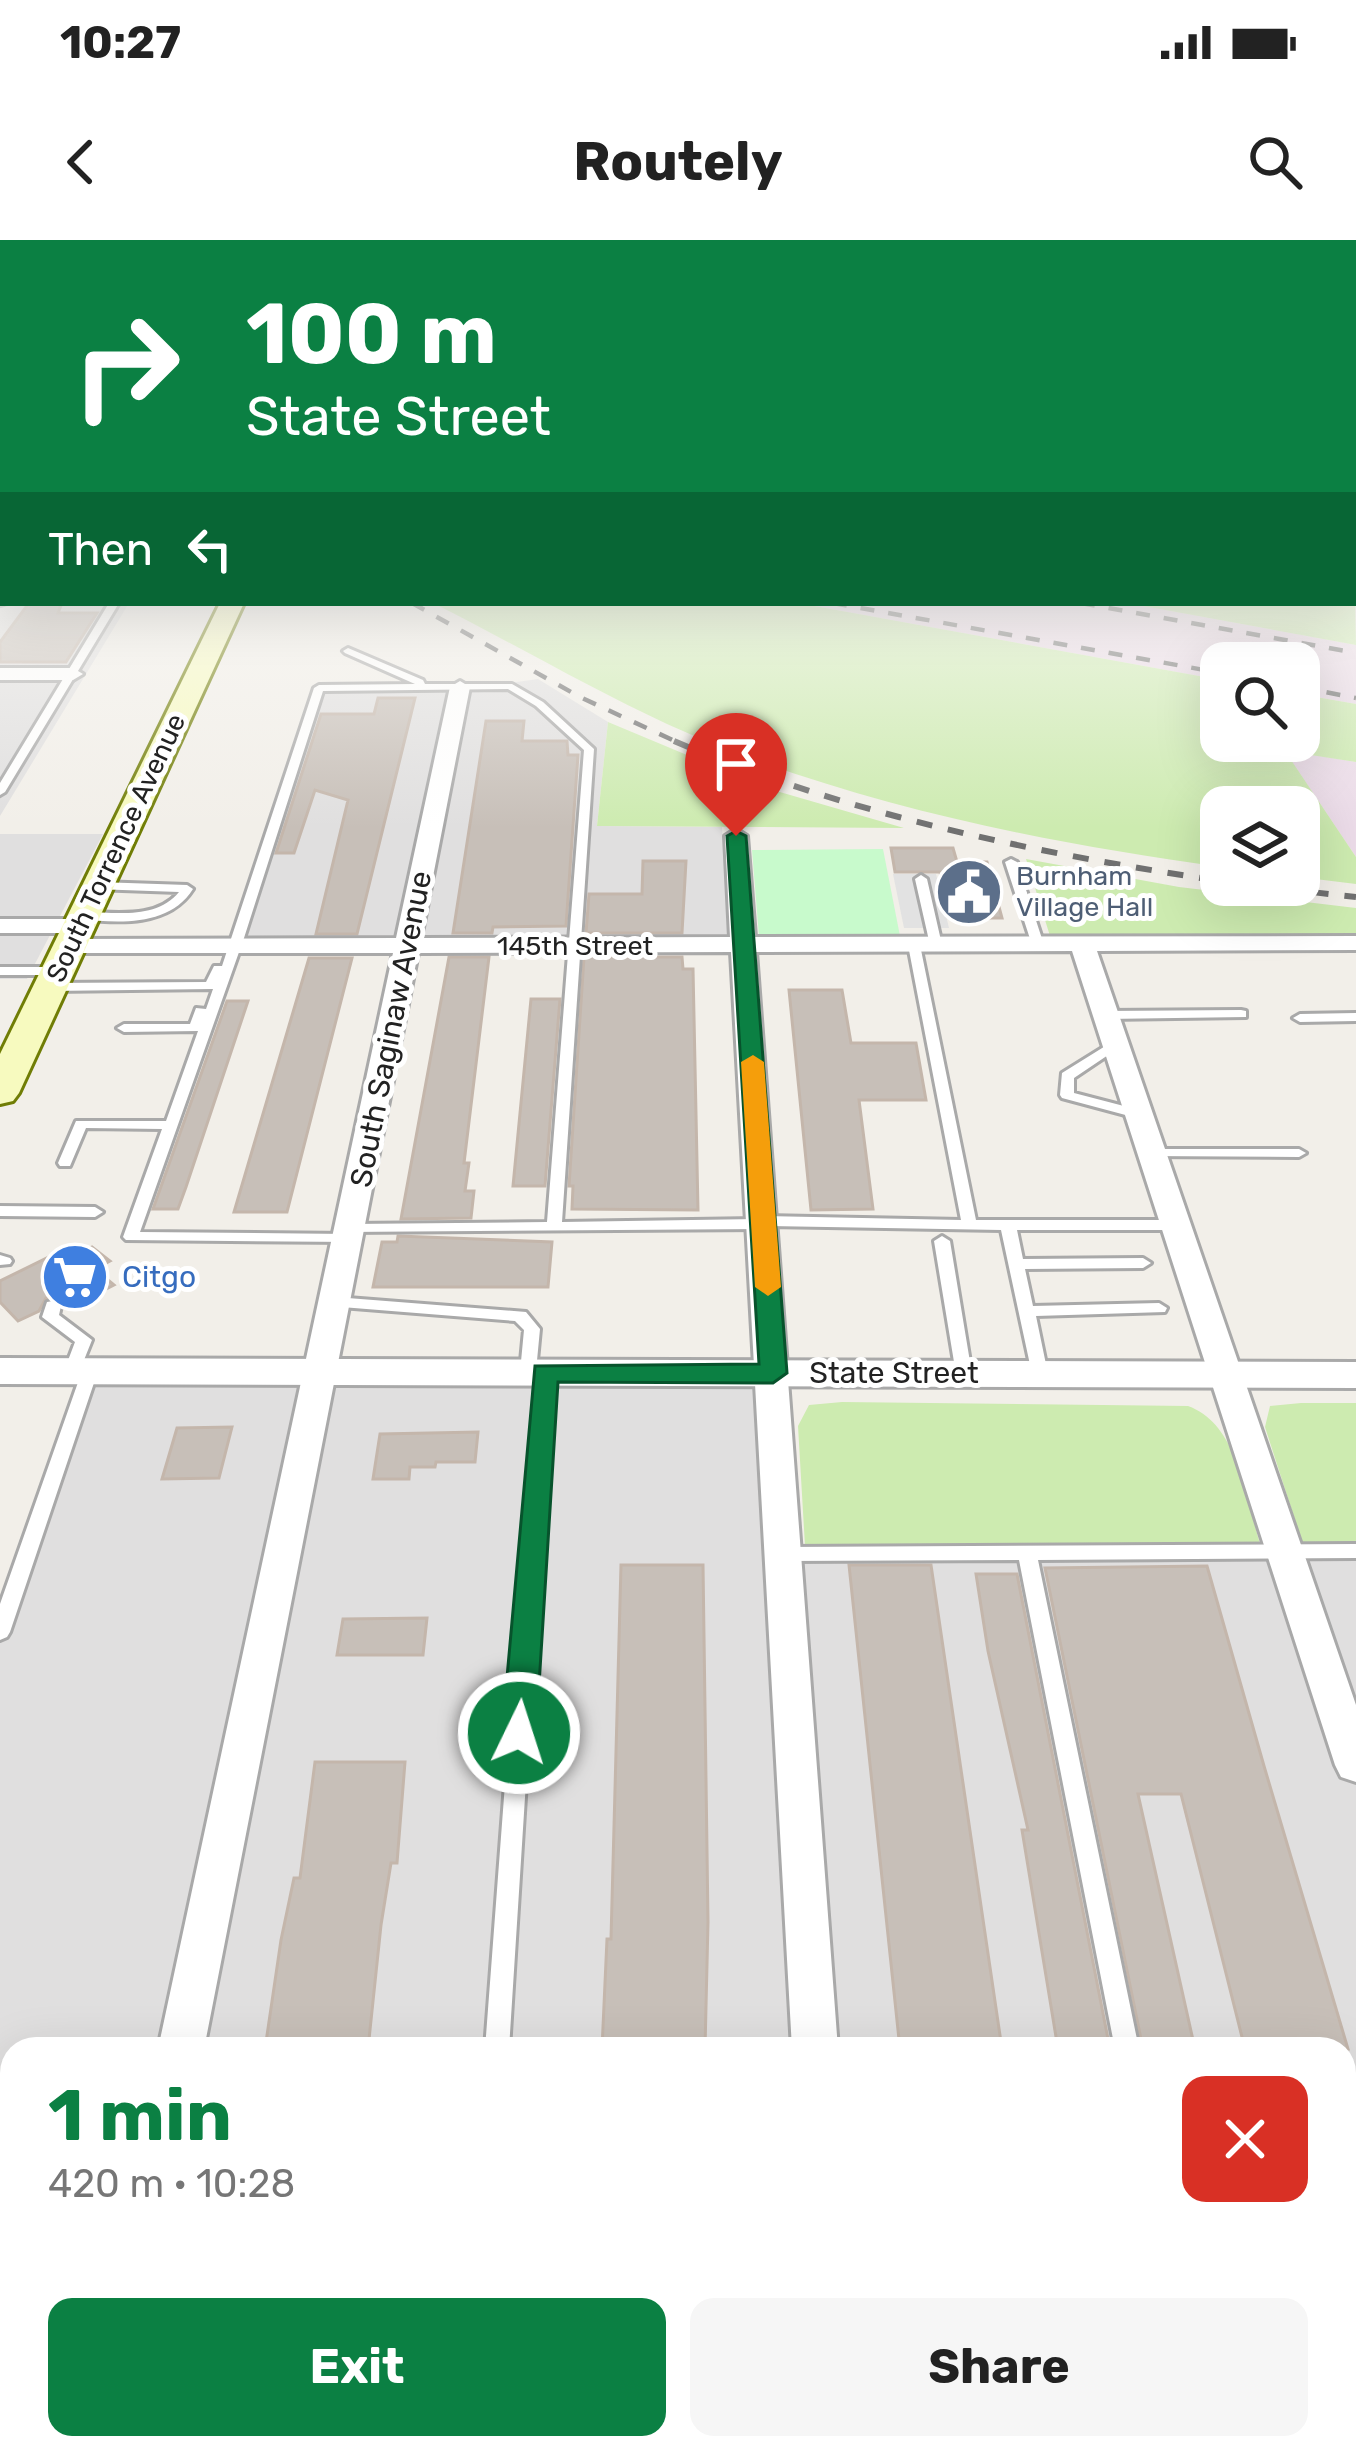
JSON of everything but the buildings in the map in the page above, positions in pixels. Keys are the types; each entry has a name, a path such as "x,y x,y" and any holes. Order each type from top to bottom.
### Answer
{"main road":[{"name":"South Torrence Avenue","path":"0,1093 10,1048 68,949 224,621"}],"street":[{"path":"0,674 73,674"},
{"name":"South Saginaw Avenue","path":"183,2037 460,687"},
{"path":"736,836 814,2037"},
{"name":"145th Street","path":"0,926 68,949 1356,944"},
{"path":"1082,945 1356,1765"},
{"name":"State Street","path":"0,1370 1356,1375"}],"lane":[{"path":"0,792 104,621"},
{"path":"349,651 420,682 419,687"},
{"path":"554,1226 589,749 550,717 532,694 509,686 319,688 131,1238 764,1222 1175,1225"},
{"path":"1011,862 1039,945"},
{"path":"921,879 925,945 968,1224"},
{"path":"0,971 159,914 182,901 187,889 98,886"},
{"path":"124,1028 195,1028 231,946"},
{"path":"68,949 211,986"},
{"path":"1138,1114 1067,1095 1067,1076 1110,1029 1241,1014"},
{"path":"1300,1018 1356,1018"},
{"path":"65,1163 81,1124 172,1125"},
{"path":"1152,1154 1299,1153"},
{"path":"0,1211 95,1212"},
{"path":"1008,1225 1040,1374"},
{"path":"942,1241 964,1374"},
{"path":"1017,1264 1143,1263"},
{"path":"335,1302 520,1316 532,1329 536,1372 498,2037"},
{"path":"1027,1311 1159,1308"},
{"path":"0,1632 81,1371 84,1340 45,1313"},
{"path":"784,1554 1356,1551"},
{"path":"1028,1552 1124,2037"}],"shaded area":[{"path":"0,621 118,621 0,816"},
{"path":"894,621 1222,621 1356,645 1356,704 1320,698 1320,642 1200,642 1200,676"},
{"path":"538,679 608,722 597,826 722,827 730,940 238,938 319,688 495,685"},
{"path":"1320,756 1356,762 1356,857 1320,804 1320,786 1308,786 1292,762 1320,762"},
{"path":"0,834 103,834 27,979 0,979"},
{"path":"893,874 936,874 949,928 904,928"},
{"path":"90,1371 773,1373 785,1554 1356,1551 1356,2037 0,2037 0,1632"}],"green space":[{"path":"466,621 894,621 1200,676 1200,762 1292,762 1308,786 1200,786 1200,864 1009,831 869,797 667,724"},
{"path":"1222,621 1355,621 1356,645"},
{"path":"1320,698 1356,704 1356,762 1320,756"},
{"path":"608,722 766,788 904,828 597,826"},
{"path":"1320,803 1356,857 1356,884 1320,880"},
{"path":"883,849 900,936 759,936 752,850"},
{"path":"1026,859 1200,889 1200,906 1320,904 1356,908 1356,935 1050,936"},
{"path":"1356,1403 1356,1548 1304,1548 1265,1427 1270,1406"},
{"path":"809,1405 1188,1406 1205,1415 1230,1446 1261,1547 805,1546 798,1426"}],"railway":[{"path":"443,621 580,697 678,742"},
{"path":"930,621 1200,669"},
{"path":"1177,621 1356,653"},
{"path":"1320,691 1356,698"},
{"path":"678,742 807,790 943,828 1200,878"},
{"path":"1320,893 1356,897"}],"slow traffic":[{"path":"753,1062 768,1287"}],"place":[{"name":"Burnham Village Hall","path":"969,892"},
{"name":"Citgo","path":"75,1277"}],"route":[{"path":"519,1733 544,1372 773,1373 736,836"}]}
